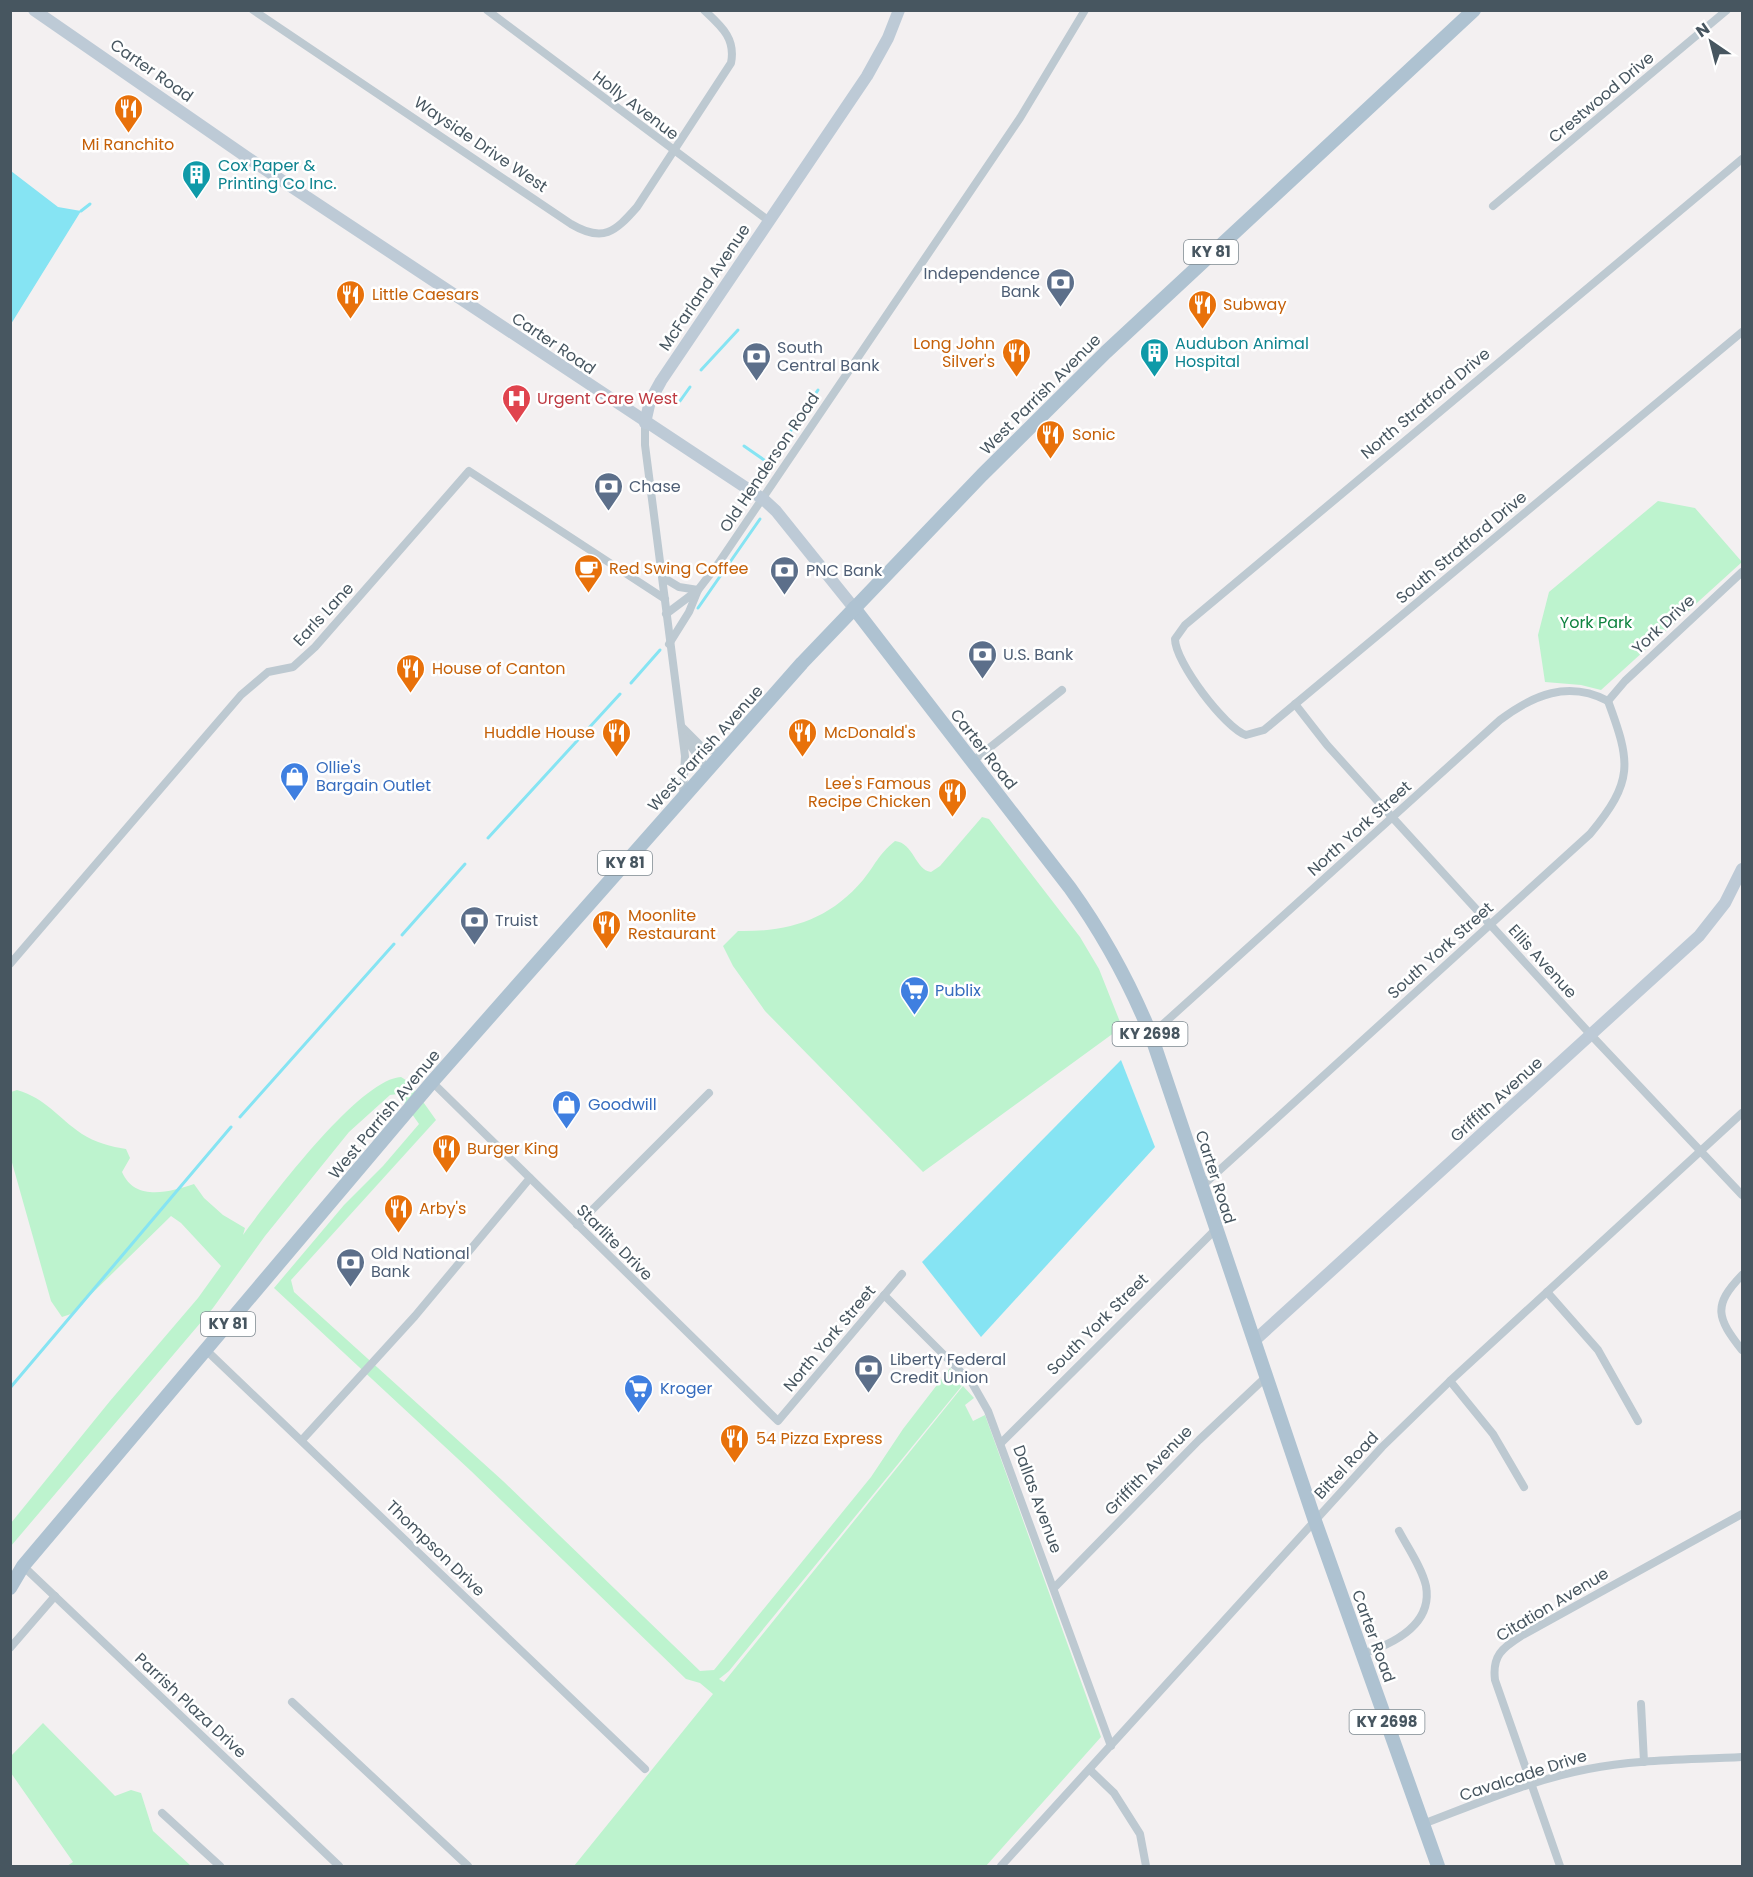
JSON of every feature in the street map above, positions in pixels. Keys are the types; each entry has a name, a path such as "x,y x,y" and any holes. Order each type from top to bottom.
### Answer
{"main road":[{"name":"West Parrish Avenue","path":"10,1587 23,1566 432,1082 682,797 854,608 989,468 1117,341 1474,10"},
{"name":"Carter Road","path":"854,608 1096,925 1128,981 1151,1035 1315,1521 1438,1866"},
{"name":"West Parrish Avenue","path":"10,1574 23,1566"}],"street":[{"name":"Carter Road","path":"34,10 248,158 645,423 763,498 854,608"},
{"name":"Wayside Drive West","path":"254,10 571,224 590,233 611,231 620,226 637,207 675,153 731,63 732,43 727,33 704,10"},
{"name":"Holly Avenue","path":"487,10 675,153 769,221"},
{"name":"McFarland Avenue","path":"666,614 664,578 645,445 645,423 650,401 661,381 867,76 888,38 899,10"},
{"name":"Old Henderson Road","path":"666,614 698,590 763,498 1024,112 1085,10"},
{"name":"Crestwood Drive","path":"1493,206 1726,10"},
{"name":"North Stratford Drive","path":"1201,688 1175,648 1175,639 1185,625 1743,159"},
{"name":"South Stratford Drive","path":"1201,688 1230,727 1246,735 1264,730 1743,332"},
{"name":"Earls Lane","path":"10,964 241,695 268,672 293,667 315,647 469,471 665,599"},
{"name":"York Drive","path":"1608,702 1625,681 1742,573"},
{"path":"664,578 679,587 698,590 686,619 669,645"},
{"path":"666,614 686,772 682,797"},
{"path":"973,761 1062,690"},
{"name":"North York Street","path":"1151,1035 1500,720 1523,703 1560,692 1589,695 1608,702"},
{"name":"South York Street","path":"1202,1186 1491,926 1590,834 1612,808 1619,794 1626,766 1622,740 1608,702"},
{"name":"Ellis Avenue","path":"1295,704 1327,745 1392,818 1591,1035 1743,1195"},
{"path":"682,727 705,750 723,751"},
{"path":"682,727 687,742 707,769"},
{"name":"Griffith Avenue","path":"1254,1341 1699,936 1725,903 1743,868"},
{"name":"Starlite Drive","path":"432,1082 778,1421"},
{"path":"577,1225 710,1093"},
{"name":"Bittel Road","path":"1001,1866 1382,1447 1450,1381 1743,1113"},
{"path":"302,1440 415,1316 530,1178"},
{"name":"South York Street","path":"1001,1443 1216,1229"},
{"name":"North York Street","path":"778,1421 902,1274"},
{"path":"1743,1275 1723,1300 1720,1310 1725,1328 1743,1350"},
{"path":"1547,1292 1598,1350 1638,1421"},
{"name":"Dallas Avenue","path":"884,1295 972,1383 988,1411 1111,1746"},
{"name":"Thompson Drive","path":"206,1350 645,1769"},
{"name":"Griffith Avenue","path":"1054,1588 1199,1440 1266,1377"},
{"path":"1450,1381 1493,1434 1524,1487"},
{"name":"Citation Avenue","path":"1532,1785 1495,1680 1493,1671 1498,1654 1521,1636 1743,1514"},
{"path":"1362,1654 1384,1647 1403,1636 1419,1620 1426,1602 1426,1586 1399,1531"},
{"name":"Parrish Plaza Drive","path":"23,1566 339,1866"},
{"path":"10,1648 55,1596"},
{"path":"292,1702 468,1866"},
{"path":"1641,1704 1644,1762"},
{"name":"Cavalcade Drive","path":"1423,1824 1532,1785 1585,1769 1644,1762 1743,1757"},
{"path":"1090,1770 1114,1793 1140,1834 1146,1866"},
{"path":"1532,1785 1560,1866"},
{"path":"162,1813 220,1866"}],"green space":[{"name":"York Park","path":"1658,501 1695,508 1742,562 1601,690 1581,685 1545,682 1538,635 1549,592"},
{"path":"982,817 989,819 1080,937 1099,969 1122,1027 923,1172 765,1011 733,966 723,946 738,931 791,926 822,914 850,894 884,851 895,841 906,846 921,867 931,872 940,866"},
{"path":"401,1077 409,1082 436,1120 291,1280 294,1292 503,1481 700,1671 714,1670 871,1477 903,1429 950,1368 965,1382 729,1671 719,1679 724,1682 963,1386 974,1398 965,1405 973,1421 985,1415 1101,1737 986,1866 574,1866 713,1694 700,1683 686,1679 471,1471 274,1288 344,1205 383,1166 419,1124 398,1094 390,1095 349,1132 265,1236 213,1308 11,1546 11,1523 110,1401 198,1298 221,1266 181,1223 171,1216 71,1314 62,1317 51,1301 11,1159 11,1092 17,1090 36,1098 87,1137 103,1144 126,1149 130,1158 122,1172 135,1188 164,1192 194,1184 204,1198 223,1215 245,1228 243,1235 293,1170 339,1119 383,1083"},
{"path":"43,1723 115,1796 131,1790 141,1793 153,1831 191,1866 67,1866 73,1862 11,1773 11,1756"}],"water":[{"path":"11,171 58,207 81,211 11,324"},
{"path":"1121,1060 1155,1147 981,1337 922,1262"}],"waterway":[{"path":"81,211 90,204"},
{"path":"701,370 738,330"},
{"path":"680,401 690,387"},
{"path":"790,432 818,390"},
{"path":"744,446 770,464"},
{"path":"766,468 779,451"},
{"path":"698,608 760,519"},
{"path":"631,683 660,650"},
{"path":"488,838 620,694"},
{"path":"402,935 465,864"},
{"path":"240,1117 394,944"},
{"path":"10,1388 231,1127"}],"place":[{"name":"Mi Ranchito","path":"128,134"},
{"name":"Cox Paper & Printing Co Inc.","path":"197,200"},
{"name":"Independence Bank","path":"1061,308"},
{"name":"Little Caesars","path":"351,320"},
{"name":"Subway","path":"1202,330"},
{"name":"Long John Silver's","path":"1016,378"},
{"name":"Audubon Animal Hospital","path":"1154,378"},
{"name":"South Central Bank","path":"756,382"},
{"name":"Urgent Care West","path":"516,424"},
{"name":"Sonic","path":"1051,460"},
{"name":"Chase","path":"608,512"},
{"name":"Red Swing Coffee","path":"588,594"},
{"name":"PNC Bank","path":"785,596"},
{"name":"U.S. Bank","path":"982,680"},
{"name":"House of Canton","path":"411,694"},
{"name":"Huddle House","path":"616,758"},
{"name":"McDonald's","path":"803,758"},
{"name":"Ollie's Bargain Outlet","path":"295,802"},
{"name":"Lee's Famous Recipe Chicken","path":"952,818"},
{"name":"Truist","path":"474,946"},
{"name":"Moonlite Restaurant","path":"607,950"},
{"name":"Publix","path":"914,1016"},
{"name":"Goodwill","path":"567,1130"},
{"name":"Burger King","path":"446,1174"},
{"name":"Arby's","path":"398,1234"},
{"name":"Old National Bank","path":"350,1288"},
{"name":"Liberty Federal Credit Union","path":"869,1394"},
{"name":"Kroger","path":"639,1414"},
{"name":"54 Pizza Express","path":"735,1464"}]}
